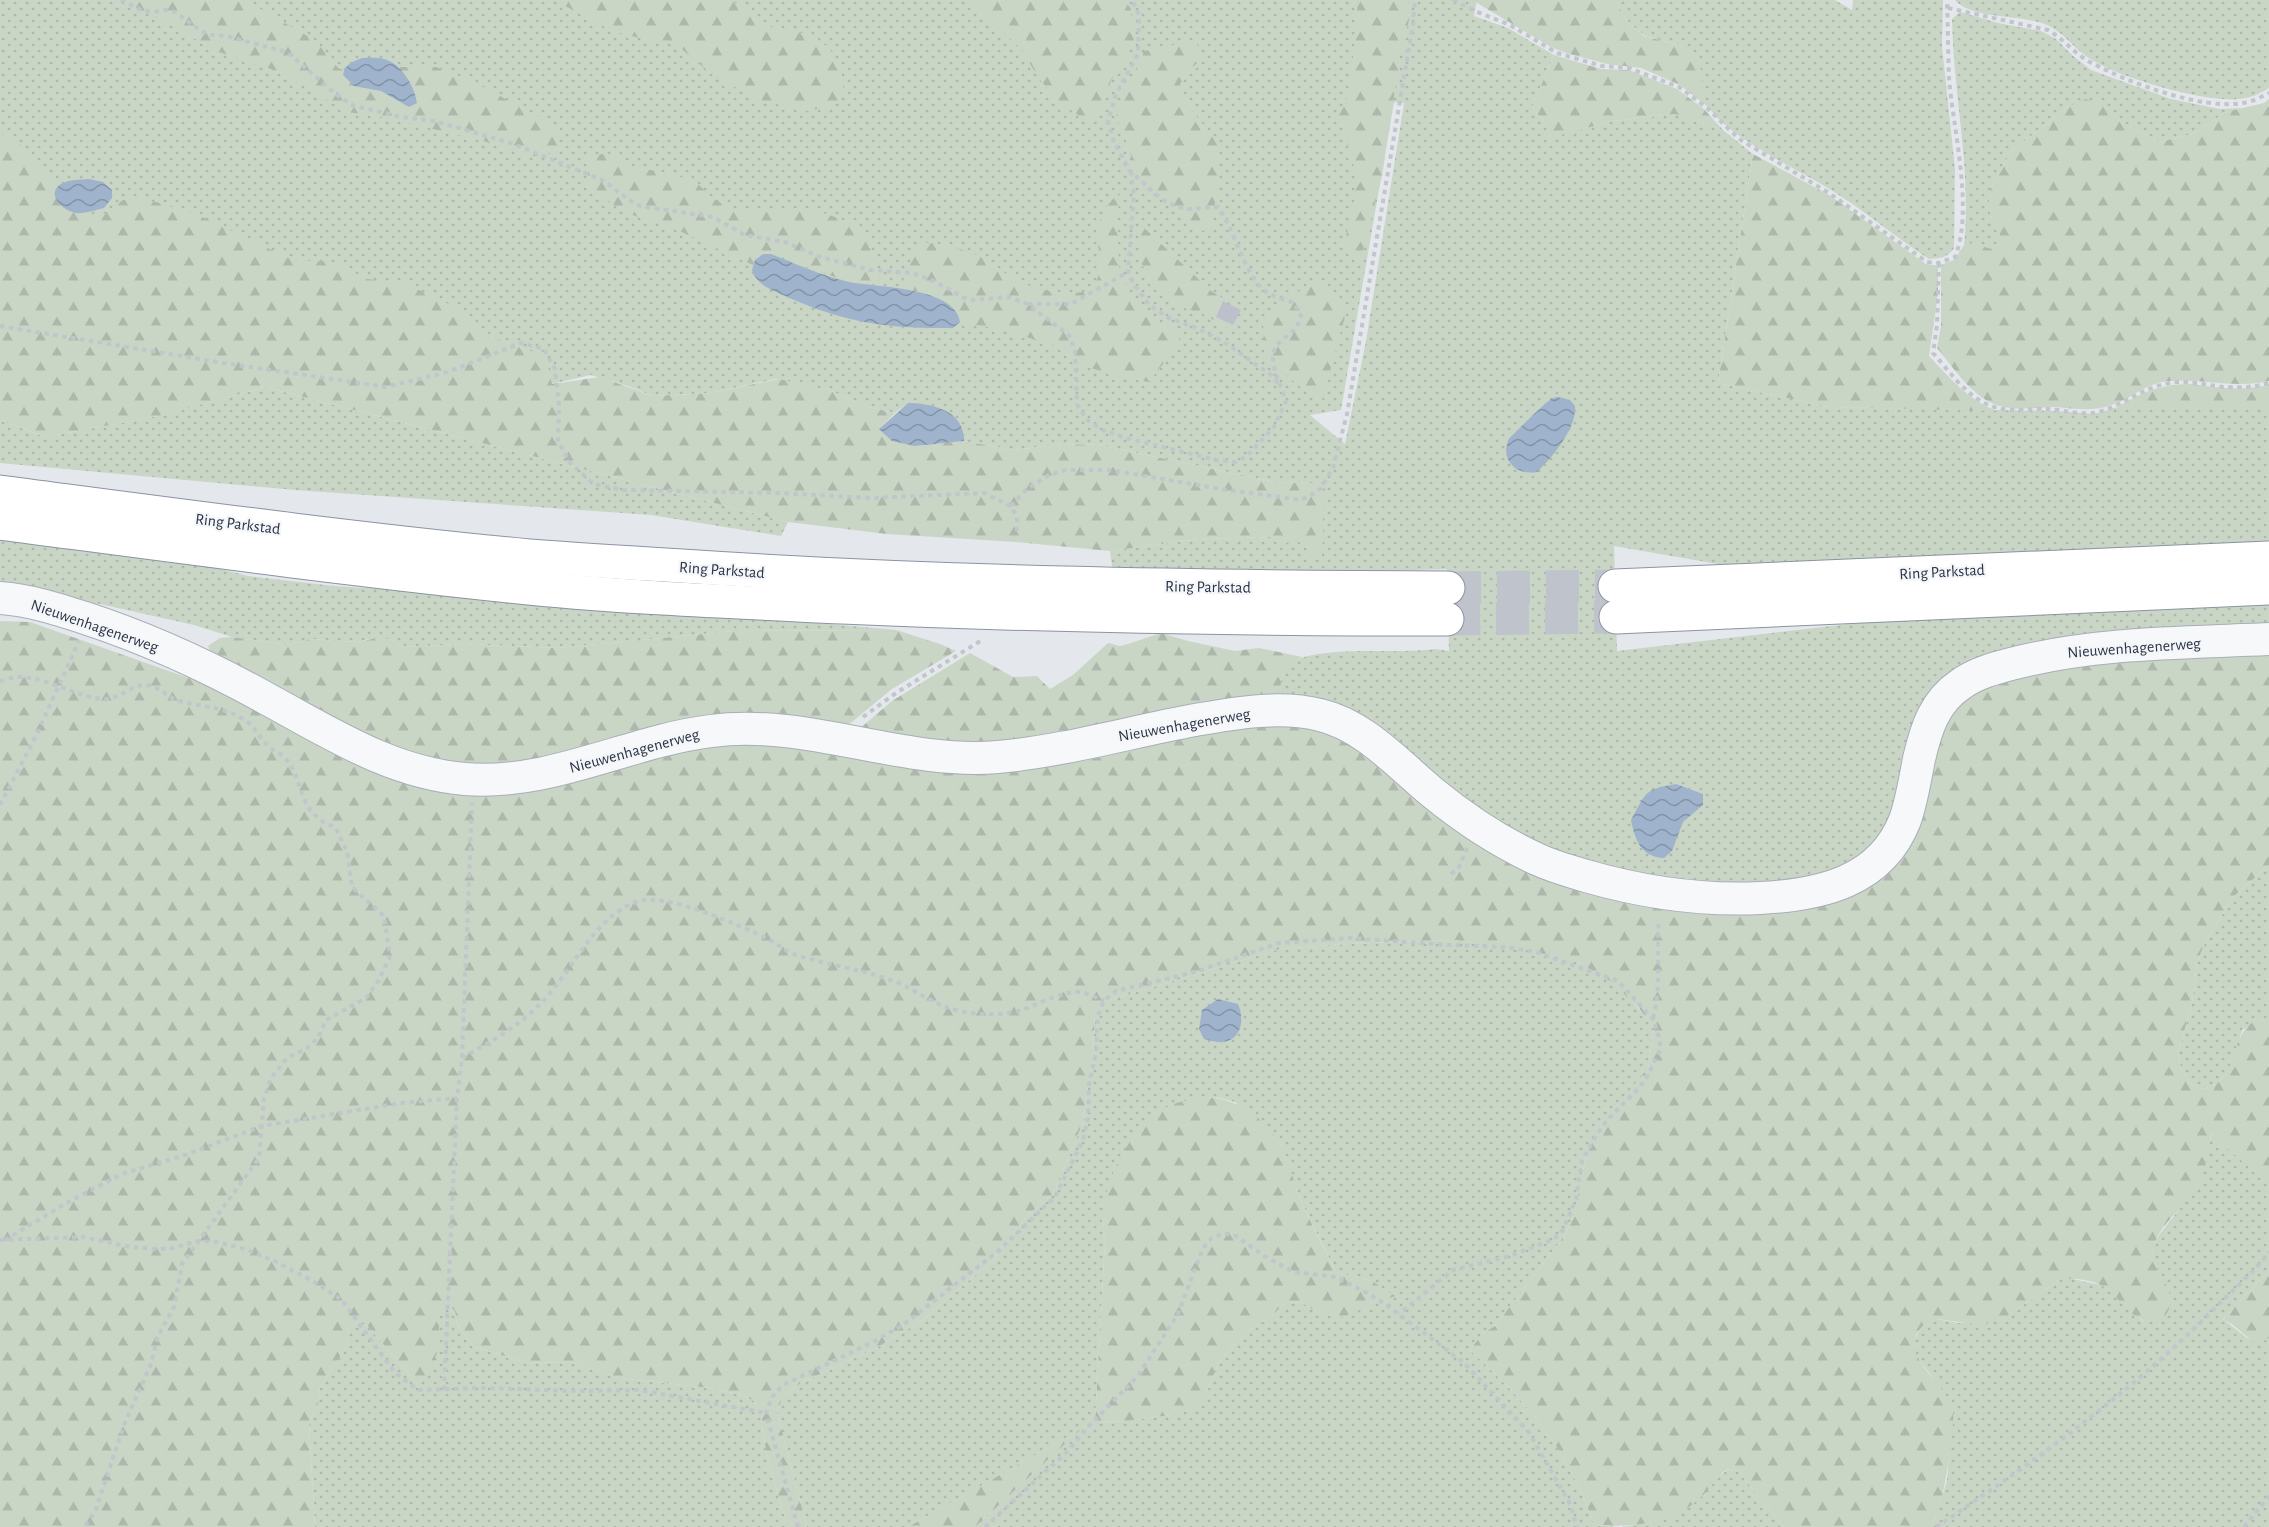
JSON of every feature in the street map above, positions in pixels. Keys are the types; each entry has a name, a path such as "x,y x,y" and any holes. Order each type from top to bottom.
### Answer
{"highway":[{"name":"Ring Parkstad","path":"0,492 234,523 531,556 976,581 1200,587 1447,604 1203,618 976,613 736,602 530,588 227,553 0,523"},
{"name":"Ring Parkstad","path":"2269,558 1616,601 2269,588"}],"street":[{"name":"Nieuwenhagenerweg","path":"0,598 47,606 142,638 246,687 370,754 432,775 473,780 552,772 690,734 715,730 770,729 963,759 1046,750 1240,712 1312,713 1349,726 1493,836 1547,864 1604,881 1667,893 1701,898 1755,899 1796,895 1844,883 1859,876 1887,850 1900,831 1908,812 1926,732 1936,708 1965,680 2010,664 2090,648 2269,639"}],"path":[{"path":"121,0 152,12 166,10 175,12 210,35 226,36 287,52 337,95 354,106 402,117 434,121 511,143 602,180 630,202 640,206 713,217 745,235 785,242 820,257 871,270 912,273 934,281 964,298 973,300 1009,297 1028,304 1069,334 1075,351 1077,404 1087,420 1103,430 1126,438 1216,460 1235,462 1247,456 1274,427 1286,402 1272,363 1274,351 1279,342 1295,332 1302,316 1294,303 1265,292 1254,278 1228,222 1218,207 1188,209 1177,207 1160,198 1131,171 1114,142 1108,121 1116,94 1138,54 1139,15 1132,0"},
{"path":"1011,506 1027,489 1049,475 1066,470 1110,470 1301,500 1321,488 1333,468 1347,414 1413,24 1414,0"},
{"path":"1453,0 1475,12 1510,25 1557,53 1602,66 1629,68 1679,87 1707,108 1725,128 1739,139 1829,193 1927,262 1940,263 1954,257 1959,246 1962,200 1949,78 1947,0"},
{"path":"1948,8 2048,30 2091,63 2157,90 2185,98 2231,104 2246,103 2269,93"},
{"path":"1131,171 1134,195 1128,272 1135,286 1149,305 1169,318 1198,329 1246,356 1270,374 1282,389"},
{"path":"1940,263 1937,325 1932,353 1966,390 1998,409 2048,409 2095,413 2115,406 2140,391 2166,383 2227,387 2257,386 2269,383"},
{"path":"1028,304 1071,304 1128,272"},
{"path":"0,326 386,387 448,372 521,343 544,349 555,369 559,405 558,441 570,463 594,484 622,490 781,492 872,498 984,493 1011,506 1017,517 1017,531"},
{"path":"0,805 35,738 89,620"},
{"path":"842,741 866,714 986,638"},
{"path":"0,681 21,676 59,685 83,695 105,699 125,693 141,684 152,686 176,700 221,709 244,719 260,732 267,745 285,758 294,773 301,796 320,822 335,827 347,851 352,887 384,916 390,956 379,980 366,998 326,1020 318,1038 307,1048 287,1058 271,1078 264,1099 259,1158 182,1264 174,1307 158,1336 144,1382 124,1425 95,1512 84,1527"},
{"path":"444,1390 457,1098 462,1058 473,780"},
{"path":"1451,874 1459,867 1463,856"},
{"path":"1400,1314 1453,1270 1510,1256 1554,1239 1563,1230 1576,1199 1582,1161 1608,1119 1639,1088 1660,1050 1653,1019 1660,973 1659,918 1667,900 1667,893"},
{"path":"462,1058 487,1044 539,1006 559,985 595,933 618,912 641,900 656,899 736,924 794,954 900,984 946,1007 980,1014 1019,1010 1078,992 1104,1001"},
{"path":"798,1527 766,1413 772,1397 783,1385 903,1325 998,1252 1055,1197 1083,1140 1088,1118 1089,1085 1096,1052 1098,1014 1104,1001 1116,991 1195,972 1279,943 1352,938 1505,947 1536,952 1618,981 1653,1019"},
{"path":"2,1240 122,1174 188,1154 262,1126 401,1102 457,1098"},
{"path":"985,1527 1067,1452 1137,1377 1178,1314 1203,1248 1212,1238 1224,1233 1236,1236 1294,1272 1336,1277 1376,1298 1463,1362 1528,1431 1570,1504 1577,1527"},
{"path":"2,1240 83,1237 131,1247 155,1249 174,1248 197,1242 217,1242 245,1249 277,1262 342,1300 395,1373 418,1390 483,1388 639,1390 766,1413"},
{"path":"1936,1527 1997,1486 2094,1415 2185,1339 2269,1252"},
{"path":"2244,1527 2269,1496"}],"green space":[{"path":"0,0 1477,0 1474,16 1508,28 1554,55 1532,107 1546,124 1550,137 1612,121 1675,114 1723,130 1753,154 1718,383 1829,407 2055,411 2094,414 2118,407 2269,407 2269,545 1747,569 1614,546 1617,651 1892,619 2269,604 2269,631 1886,835 1830,878 1725,889 1559,860 1284,701 1281,682 1287,664 1302,658 1338,652 1434,649 1449,651 1447,569 1250,575 1113,573 1110,551 1199,539 1275,537 1310,544 1315,556 1321,556 1315,483 1275,482 1099,445 1063,444 1013,450 964,441 961,425 908,403 895,413 868,407 831,391 776,379 710,393 653,396 591,375 551,384 533,352 494,338 479,327 0,222","holes":["1394,102 1404,103 1366,341 1345,444 1310,415 1341,410"]},
{"path":"116,0 245,0 316,41 338,68 344,70 344,75 354,86 381,91 409,107 415,92 398,67 436,67 474,82 559,128 557,152 529,157 487,142 387,118 348,112 280,72 219,52 148,13"},
{"path":"554,0 731,0 776,30 811,34 830,49 841,67 844,93 833,106 806,111 759,100 714,76 672,41 648,40 612,31"},
{"path":"969,0 1124,0 1131,9 1134,39 1127,56 1111,81 1098,117 1114,123 1089,122 1060,103 1040,80 1021,49"},
{"path":"1358,0 1407,0 1411,12 1400,56 1382,176 1359,266 1343,246 1353,206 1355,173 1338,117 1350,91"},
{"path":"1472,0 1618,0 1618,5 1629,23 1644,36 1679,45 1700,58 1702,85 1708,107 1680,85 1641,68 1607,64 1551,47"},
{"path":"1618,0 1835,0 1852,10 1853,0 1943,0 1942,46 1955,169 1954,248 1943,257 1929,259 1844,198 1732,131 1706,103 1702,90 1699,58 1679,45 1645,36 1629,23 1618,5"},
{"path":"1955,0 2269,0 2269,88 2247,98 2224,99 2160,87 2099,64 2086,56 2058,31 2047,25 2025,19 1973,11"},
{"path":"1960,12 1998,23 2041,31 2056,39 2091,70 2171,99 2220,109 2245,108 2226,112 2193,134 2160,142 2121,122 2105,106 2069,106 2011,152 1991,187 1991,217 1996,223 2000,237 1995,247 1991,249 1973,244 1964,245 1966,189 1952,19"},
{"path":"1183,42 1196,42 1203,58 1189,70 1180,84 1186,104 1217,140 1217,189 1211,229 1201,231 1174,210 1136,174 1116,117 1122,96 1143,58 1143,51"},
{"path":"1554,55 1601,69 1629,70 1677,89 1704,109 1723,130 1675,114 1612,121 1550,138 1546,124 1532,107"},
{"path":"2086,99 2106,106 2121,122 2160,142 2193,134 2226,112 2264,103 2269,99 2269,381 2230,384 2168,381 2152,385 2107,407 2013,408 2000,406 1981,397 1965,382 1937,348 1941,325 1941,265 1954,260 1964,245 1973,243 1991,249 1995,247 2000,236 1989,211 1991,187 2011,152 2069,106"},
{"path":"0,134 10,135 86,211 98,218 123,200 146,199 198,215 293,260 332,262 367,279 404,283 453,306 494,338 533,352 547,361 552,384 600,377 653,396 710,393 779,379 831,391 868,407 895,413 880,428 915,446 964,441 1013,450 1063,444 1099,445 1275,482 1315,483 1325,489 1322,556 1309,557 1309,544 1290,541 1283,545 1275,537 1199,539 1110,551 1016,542 887,534 788,522 265,387 159,416 45,437 0,420"},
{"path":"607,153 631,167 663,172 695,181 712,198 732,209 810,208 843,220 865,233 882,285 849,282 767,253 755,260 753,265 673,228 623,212 588,185 588,157"},
{"path":"1753,154 1829,195 1926,264 1938,266 1938,294 1929,356 1968,395 1997,411 1829,407 1718,383"},
{"path":"1130,190 1117,209 1119,266 1131,299 1159,323 1184,330 1172,352 1149,382 1125,378 1084,366 1052,345 1004,330 960,322 958,315 945,303 917,291 900,288 918,242 950,246 974,254 1013,278 1040,289 1059,293 1089,291 1098,278 1100,257 1096,231 1105,208 1115,197"},
{"path":"1139,223 1211,291 1241,309 1229,329 1205,315 1170,303 1150,285 1141,261"},
{"path":"1315,282 1348,306 1321,404 1265,358 1263,323 1277,304"},
{"path":"2190,384 2220,388 2269,385 2269,407 2118,407 2152,390"},
{"path":"265,387 788,522 781,536 651,515 295,490 0,463 0,420 45,437 158,416"},
{"path":"0,536 178,558 248,576 334,586 365,588 397,585 896,630 734,631 558,648 465,644 403,647 393,640 369,639 359,642 310,639 288,645 232,637 194,625 100,604 0,593"},
{"path":"0,621 30,622 248,699 378,768 616,764 742,740 865,755 1247,722 1323,726 1553,878 1844,893 1962,696 2054,664 2269,648 2269,865 2232,898 2203,947 2197,963 2192,1003 2178,1053 2181,1068 2190,1083 2198,1089 2213,1085 2223,1077 2230,1065 2245,1029 2255,1021 2269,1019 2269,1185 2211,1134 2205,1168 2197,1187 2162,1229 2154,1248 2154,1259 2169,1292 2170,1303 2165,1315 2155,1321 2139,1318 2104,1287 2088,1281 2070,1279 2059,1280 2006,1317 1983,1325 1936,1319 1921,1328 1915,1342 1916,1353 1944,1392 1953,1412 1950,1450 1941,1501 1934,1521 1927,1527 1784,1527 1738,1471 1729,1469 1723,1472 1698,1500 1683,1511 1659,1521 1620,1526 1594,1525 1584,1498 1559,1450 1528,1409 1470,1350 1483,1333 1495,1326 1565,1235 1574,1216 1586,1156 1603,1121 1648,1068 1654,1028 1638,1007 1610,981 1578,962 1528,950 1453,940 1280,949 1106,1001 1095,1016 1093,1052 1083,1122 1054,1193 1027,1216 992,1261 920,1322 878,1347 801,1383 783,1396 777,1412 807,1527 788,1527 770,1469 761,1413 754,1401 742,1395 710,1388 618,1378 574,1363 524,1362 472,1346 457,1324 455,1311 447,1304 439,1317 439,1347 428,1377 413,1379 364,1322 349,1326 347,1346 320,1387 318,1404 309,1423 315,1527 0,1527"},
{"path":"896,630 956,651 892,689 847,726 522,766 455,767 401,750 212,656 208,646 220,638 232,637 288,645 310,639 359,642 380,637 393,640 403,647 465,644 558,648 734,631"},
{"path":"1161,633 1235,651 1259,648 1302,657 1287,664 1281,687 1284,701 998,748 858,730 892,701 970,653 1013,677 1037,676 1050,689 1073,675 1108,643 1120,646"},
{"path":"2269,865 2269,1019 2262,1019 2242,1030 2233,1059 2224,1076 2209,1087 2198,1089 2190,1083 2181,1068 2178,1053 2192,1003 2197,963 2203,947 2232,898"},
{"path":"1453,940 1531,950 1562,957 1589,967 1610,981 1629,998 1654,1028 1648,1068 1586,1156 1574,1216 1565,1235 1495,1326 1483,1333 1470,1350 1528,1409 1559,1450 1584,1498 1594,1525 1620,1527 975,1527 1078,1431 908,1527 807,1527 777,1412 783,1396 801,1383 878,1347 920,1322 992,1261 1027,1216 1054,1193 1083,1122 1093,1052 1095,1016 1106,1001 1280,949","holes":["1205,1097 1235,1102 1281,1145 1300,1199 1336,1272 1372,1281 1318,1313 1301,1302 1285,1303 1234,1345 1218,1364 1206,1394 1171,1415 1128,1421 1095,1422 1105,1242 1102,1221 1169,1106"]},
{"path":"1205,1097 1239,1105 1258,1118 1273,1134 1289,1165 1301,1201 1336,1272 1372,1281 1395,1296 1340,1318 1318,1313 1301,1302 1285,1303 1234,1345 1218,1364 1206,1394 1194,1408 1171,1415 1128,1421 1095,1422 1105,1242 1102,1219 1108,1186 1122,1154 1142,1126 1169,1106"},
{"path":"2212,1133 2269,1185 2269,1271 2223,1319 2247,1338 2261,1342 2269,1338 2269,1527 1927,1527 1935,1520 1947,1480 1953,1411 1915,1355 1914,1341 1919,1331 1929,1320 1959,1323 2006,1317 2059,1280 2068,1278 2101,1285 2112,1292 2142,1321 2170,1296 2154,1262 2153,1247 2159,1235 2197,1187"},
{"path":"2269,1271 2269,1338 2261,1342 2253,1342 2223,1319"},
{"path":"446,1304 455,1311 457,1324 472,1346 524,1362 574,1363 618,1378 710,1388 742,1395 754,1401 761,1413 770,1469 788,1527 315,1527 309,1423 318,1404 320,1387 347,1346 349,1326 364,1322 413,1379 438,1330 439,1317"},
{"path":"1081,1429 975,1527 908,1527"},
{"path":"1729,1469 1738,1471 1784,1527 1621,1527 1654,1522"}],"water":[{"path":"362,58 384,59 398,67 411,84 417,103 409,107 381,91 354,86 343,75 344,71 349,64"},
{"path":"89,179 103,182 112,190 112,198 104,208 76,213 61,206 55,197 55,192 61,184 71,180"},
{"path":"763,254 771,254 849,282 930,295 955,310 960,322 953,328 868,323 808,306 771,290 758,280 752,270 755,260"},
{"path":"1558,397 1570,400 1575,406 1575,415 1568,433 1550,459 1537,472 1530,473 1517,469 1508,460 1506,454 1509,439 1547,402"},
{"path":"908,403 931,406 952,415 961,426 964,441 915,446 892,441 879,429"},
{"path":"1676,784 1703,794 1703,805 1683,822 1672,851 1664,858 1656,857 1640,846 1631,820 1643,798 1652,790"},
{"path":"1218,999 1238,1004 1241,1015 1240,1027 1235,1037 1223,1042 1204,1039 1199,1029 1202,1010"}],"building":[{"path":"1223,301 1241,310 1233,325 1216,317"}],"tunnel":[{"path":"1448,588 1615,586"},
{"path":"1447,619 1616,617"}]}
